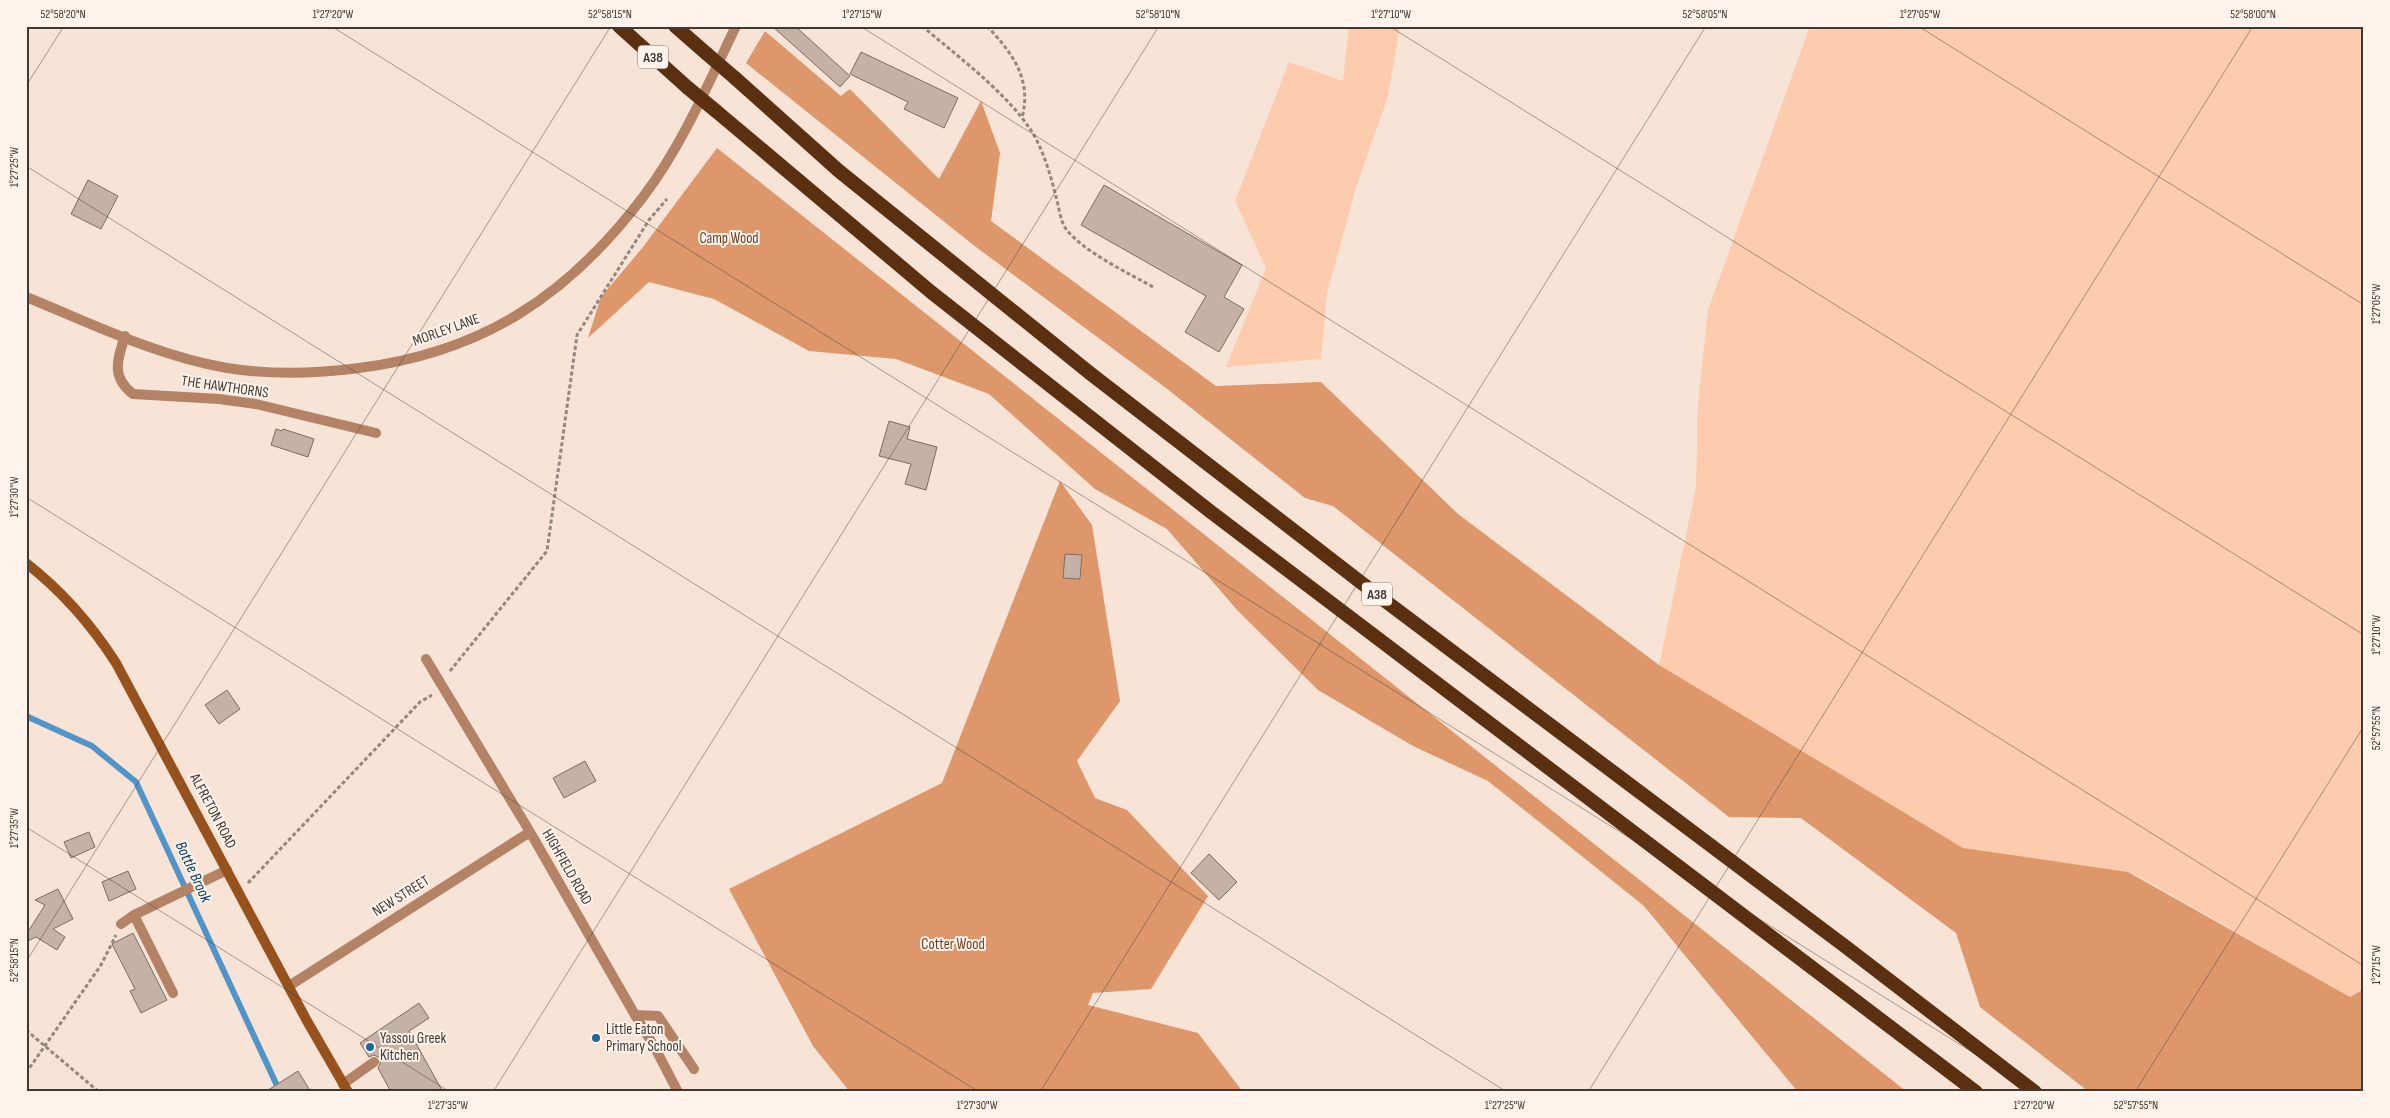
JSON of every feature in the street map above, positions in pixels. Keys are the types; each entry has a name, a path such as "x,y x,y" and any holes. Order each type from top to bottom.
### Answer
{"highway":[{"name":"A38","path":"619,26 688,88 931,292 1211,512 1976,1092"},
{"name":"A38","path":"675,26 839,171 1106,386 1372,591 1846,946 2035,1092"}],"main road":[{"name":"ALFRETON ROAD","path":"26,563 62,594 104,645 126,681 288,986 346,1088"}],"street":[{"name":"MORLEY LANE","path":"26,297 125,336 199,362 226,368 284,374 326,372 422,357 445,350 487,332 539,302 586,263 611,237 643,198 682,136 736,26"},
{"name":"THE HAWTHORNS","path":"125,336 118,356 117,372 123,386 133,394 219,398 256,404 376,434"},
{"name":"HIGHFIELD ROAD","path":"426,659 530,832 634,1015 655,1048 678,1092"},
{"name":"NEW STREET","path":"288,986 530,832"},
{"path":"121,924 134,914 226,870"},
{"path":"134,914 172,993"},
{"path":"634,1015 658,1016 694,1069"},
{"path":"346,1088 374,1062"}],"path":[{"path":"922,26 962,59 1022,119 1039,148 1053,186 1064,228 1076,241 1154,288"},
{"path":"987,26 1014,57 1023,84 1026,102 1022,119"},
{"path":"239,892 420,702 443,688 450,670 546,551 577,335 649,220 667,199"},
{"path":"26,1073 101,965 121,924"},
{"path":"26,1030 100,1092"}],"shaded area":[{"path":"1349,26 1400,26 1388,96 1356,188 1327,293 1321,359 1226,367 1266,268 1235,201 1289,62 1343,81"},
{"path":"1810,26 2364,26 2364,989 2350,997 2133,873 1963,848 1830,775 1659,666 1696,487 1698,404 1708,310"}],"green space":[{"path":"765,31 841,96 850,89 939,179 981,101 1000,153 991,221 1216,386 1321,382 1458,514 1659,665 1963,848 2128,872 2350,997 2364,989 2364,1092 2089,1092 1980,1007 1956,933 1801,818 1729,817 1333,506 1305,498 1166,388 972,244 746,63"},
{"name":"Camp Wood","path":"717,148 1907,1092 1798,1092 1644,906 1488,781 1413,746 1318,690 1238,611 1167,529 1095,489 989,394 896,359 809,351 714,299 649,282 588,338 601,297 643,247"},
{"name":"Cotter Wood","path":"1060,481 1092,525 1120,701 1077,761 1095,798 1127,810 1208,896 1151,989 1093,993 1088,1005 1198,1033 1243,1092 850,1092 813,1046 729,889 942,783"}],"building":[{"path":"772,26 795,26 850,76 840,87"},
{"path":"861,52 958,98 944,128 904,109 908,102 850,74"},
{"path":"88,180 118,196 101,229 71,214"},
{"path":"1104,185 1242,265 1224,297 1244,309 1219,352 1185,332 1206,296 1081,225"},
{"path":"889,421 910,427 907,439 937,447 926,490 905,484 911,464 879,456"},
{"path":"276,429 282,431 283,429 314,439 308,457 271,445"},
{"path":"1065,554 1082,555 1080,579 1063,578"},
{"path":"227,690 240,709 219,724 205,705"},
{"path":"585,761 596,781 564,798 553,778"},
{"path":"89,832 95,847 71,858 64,842"},
{"path":"1209,854 1237,882 1219,900 1191,873"},
{"path":"128,871 136,889 109,901 102,882"},
{"path":"58,889 73,919 53,929 65,937 57,950 36,937 26,942 26,935 45,905 35,900"},
{"path":"133,933 167,1000 141,1013 130,991 135,989 112,944"},
{"path":"419,1003 429,1018 409,1031 443,1092 391,1092 378,1068 380,1058 374,1055 369,1057 360,1043"},
{"path":"298,1071 311,1092 265,1092"}],"waterway":[{"name":"Bottle Brook","path":"26,716 92,746 136,782 280,1092"}],"place":[{"name":"Little Eaton Primary School","path":"596,1038"},
{"name":"Yassou Greek Kitchen","path":"370,1047"}]}
